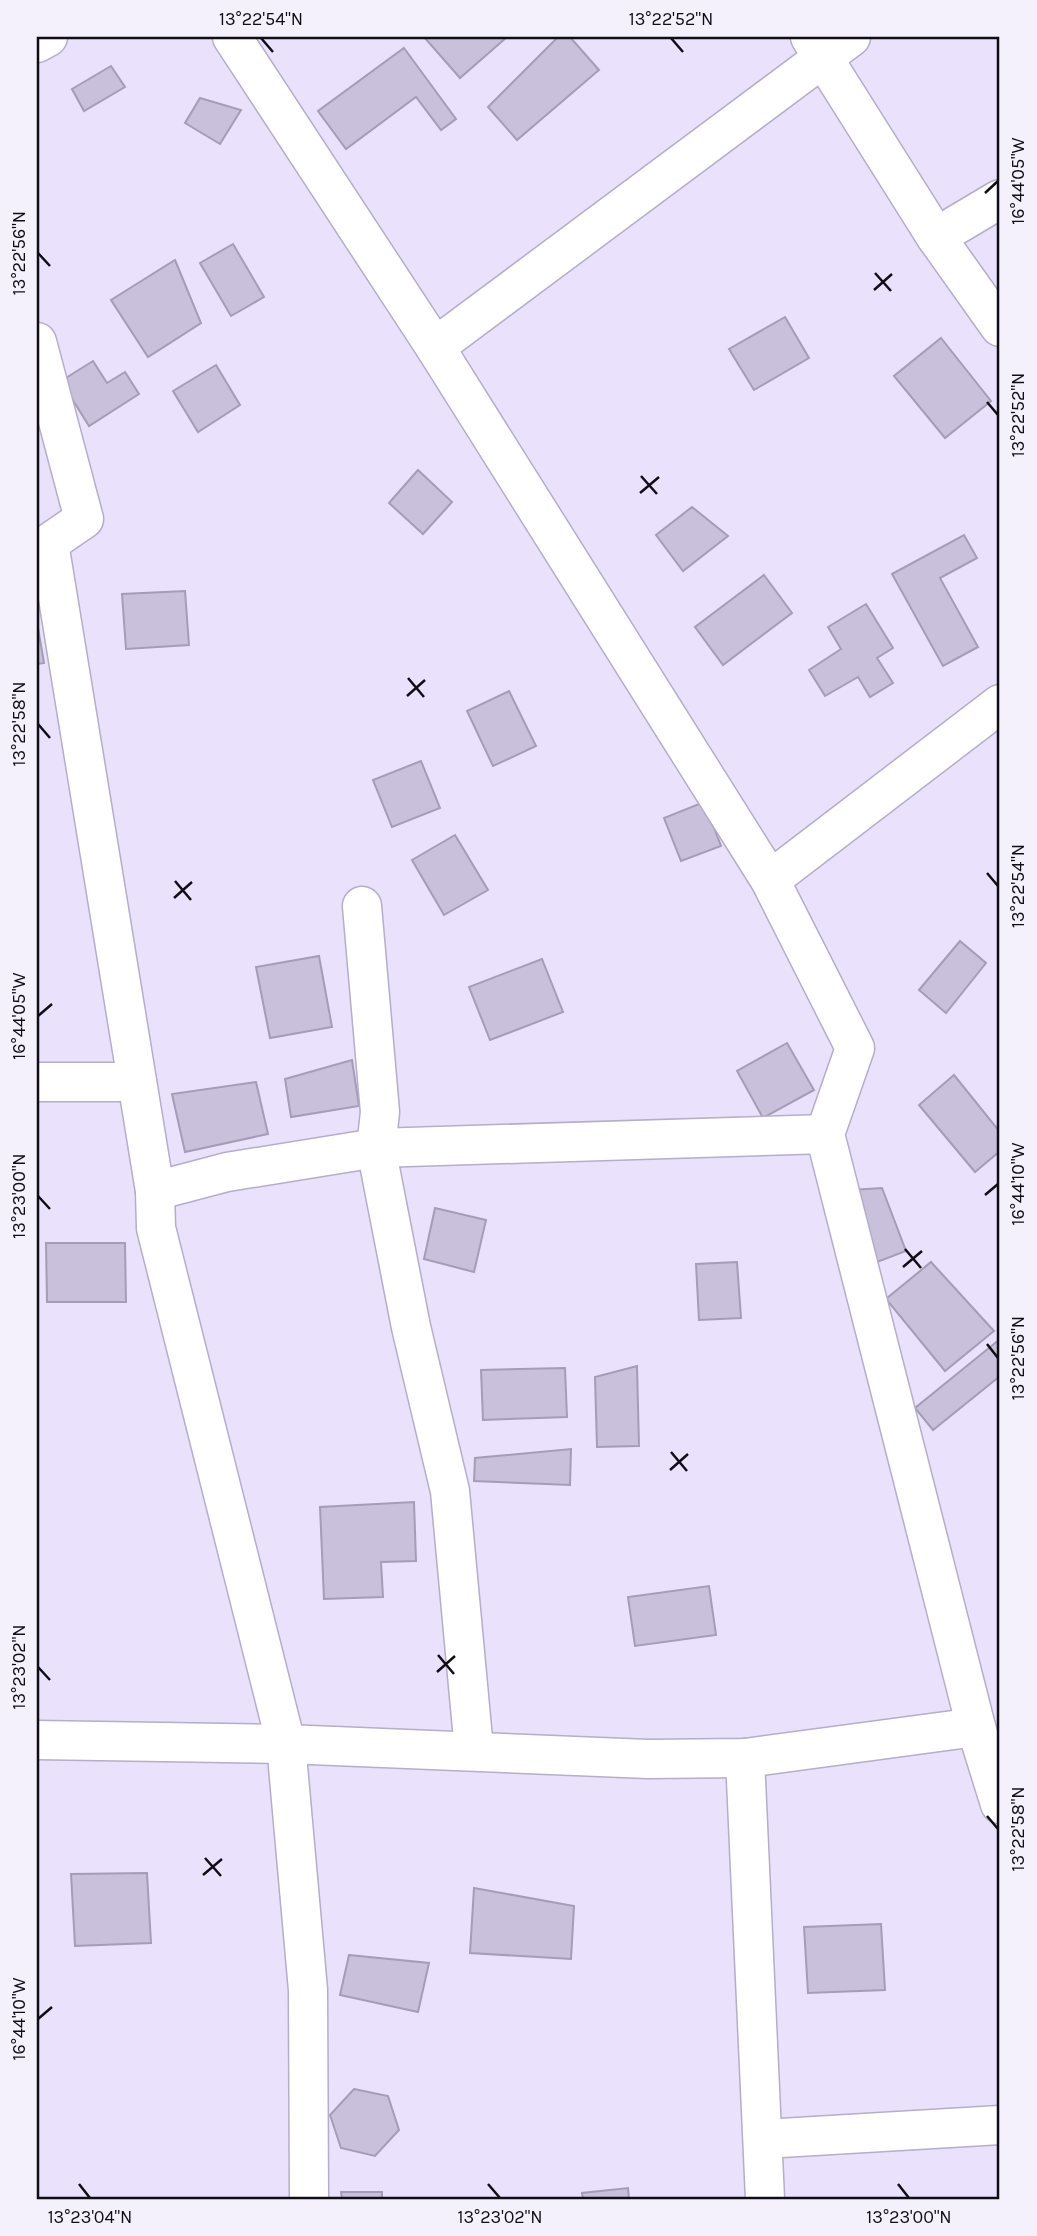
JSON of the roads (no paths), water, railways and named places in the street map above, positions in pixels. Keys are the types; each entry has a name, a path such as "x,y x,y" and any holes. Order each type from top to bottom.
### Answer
{"street":[{"path":"37,43 48,37"},
{"path":"232,37 435,347 770,880 855,1048 825,1134 976,1727 1000,1804"},
{"path":"435,347 828,44 936,237 1000,327"},
{"path":"936,237 1000,198"},
{"path":"37,342 84,519 43,545 137,1082 155,1191 156,1228 286,1744 308,1990 309,2199"},
{"path":"770,880 1000,704"},
{"path":"362,906 380,1112 376,1148 411,1328 450,1491 474,1751"},
{"path":"37,1082 137,1082"},
{"path":"155,1191 227,1171 376,1148 825,1134"},
{"path":"37,1740 286,1744 648,1759 745,1758 976,1727"},
{"path":"745,1758 765,2199"},
{"path":"764,2139 1000,2125"}]}
